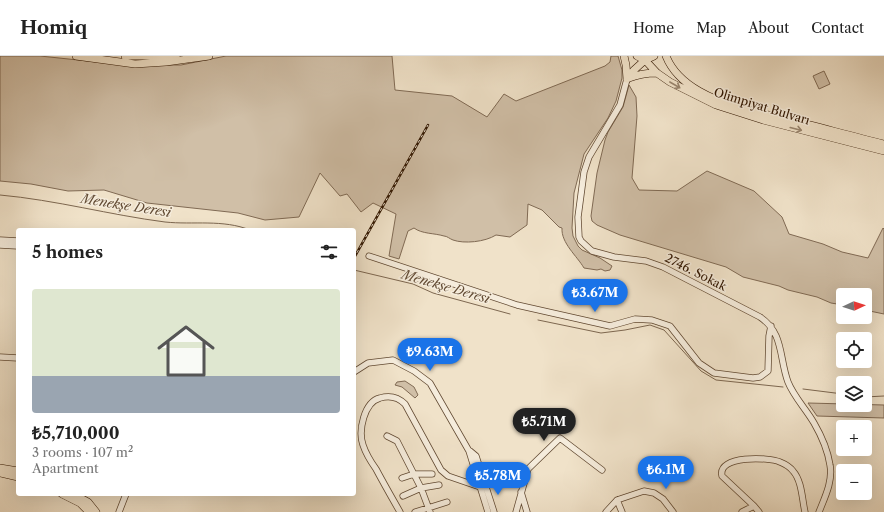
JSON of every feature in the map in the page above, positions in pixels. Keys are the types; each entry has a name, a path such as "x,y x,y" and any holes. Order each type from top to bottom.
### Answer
{"main road":[{"path":"76,56 136,64 166,62 209,56"},
{"path":"125,56 176,56"},
{"path":"624,56 627,79"},
{"path":"627,79 632,68 633,56"},
{"path":"637,56 645,60"},
{"path":"627,79 645,60 654,56"},
{"name":"Olimpiyat Bulvarı","path":"666,56 669,63 686,82 713,97 758,112 884,144"},
{"name":"Olimpiyat Bulvarı","path":"645,60 657,73 687,92 716,105 763,120 884,151"},
{"path":"627,79 638,74 657,73"},
{"path":"0,468 16,471"},
{"path":"0,473 16,477"},
{"path":"66,496 80,503 89,512"},
{"path":"77,496 88,502 96,512"}],"street":[{"name":"2746. Sokak","path":"627,79 620,105 589,157 584,172 578,217 579,237 581,242 589,249 596,252 663,267 760,317 772,326"},
{"path":"0,240 16,241"},
{"path":"0,245 16,246"},
{"path":"369,256 530,308 610,326 636,319 652,320 670,326 699,363 714,373 753,378 764,375 768,371 768,336 772,326"},
{"path":"772,326 779,342 788,380 794,394 814,423 830,464 832,474 819,512"},
{"path":"0,357 16,358"},
{"path":"356,371 368,363 393,360 414,371 430,383 469,451 494,512"},
{"path":"400,512 367,454 362,442 362,428 365,411 373,402 380,398 393,397 402,400 441,470 448,476 483,486"},
{"path":"387,436 397,440 421,488 429,510"},
{"path":"516,512 528,469 560,438 602,470"},
{"path":"759,512 722,476 724,466 736,461 759,458 771,459 780,462 793,471 797,478 805,512"},
{"path":"402,478 414,474 432,474"},
{"path":"403,496 421,488 440,485"},
{"path":"483,486 488,512"},
{"path":"606,512 617,500 644,491 654,493 663,499 673,512"},
{"path":"521,492 527,512"},
{"path":"119,512 125,496"},
{"path":"617,500 622,512"},
{"path":"415,512 429,510 447,502"},
{"path":"742,512 754,506"}],"shaded area":[{"path":"0,56 40,56 116,64 181,65 226,56 392,56 395,90 452,96 487,117 504,94 516,101 605,66 610,62 611,56 618,56 622,70 622,78 616,101 608,118 584,154 574,193 572,228 573,236 578,246 582,250 600,258 612,266 610,270 605,271 601,269 597,270 584,268 564,239 562,228 559,227 542,210 528,204 527,225 510,237 496,235 480,241 463,242 414,228 408,231 399,259 389,256 396,214 373,203 361,212 347,194 340,196 320,173 299,217 265,220 238,213 147,203 104,190 68,191 31,184 0,181"},
{"path":"824,71 830,84 819,89 813,76"},
{"path":"629,85 636,97 637,116 632,178 639,190 677,191 707,171 754,191 782,217 789,234 823,244 842,252 868,258 883,228 884,314 872,311 872,288 836,288 836,304 831,303 817,297 743,277 726,267 620,235 597,225 592,221 591,216 597,173 608,132 623,107"},
{"path":"405,381 414,387 418,395 415,398 402,387 395,385 397,382"},
{"path":"808,403 836,404 836,412 872,412 872,405 884,405 884,418 817,416"}],"waterway":[{"name":"Menekşe Deresi","path":"0,195 42,200 124,216 165,222 219,223 243,228"},
{"name":"Menekşe Deresi","path":"356,270 413,284 433,293 510,314"},
{"name":"Menekşe Deresi","path":"538,320 601,333 650,325 664,330 701,371 716,380 783,387"},
{"name":"Menekşe Deresi","path":"803,389 836,393"},
{"name":"Menekşe Deresi","path":"872,397 884,396"}],"railway":[{"path":"356,254 428,125"}]}
